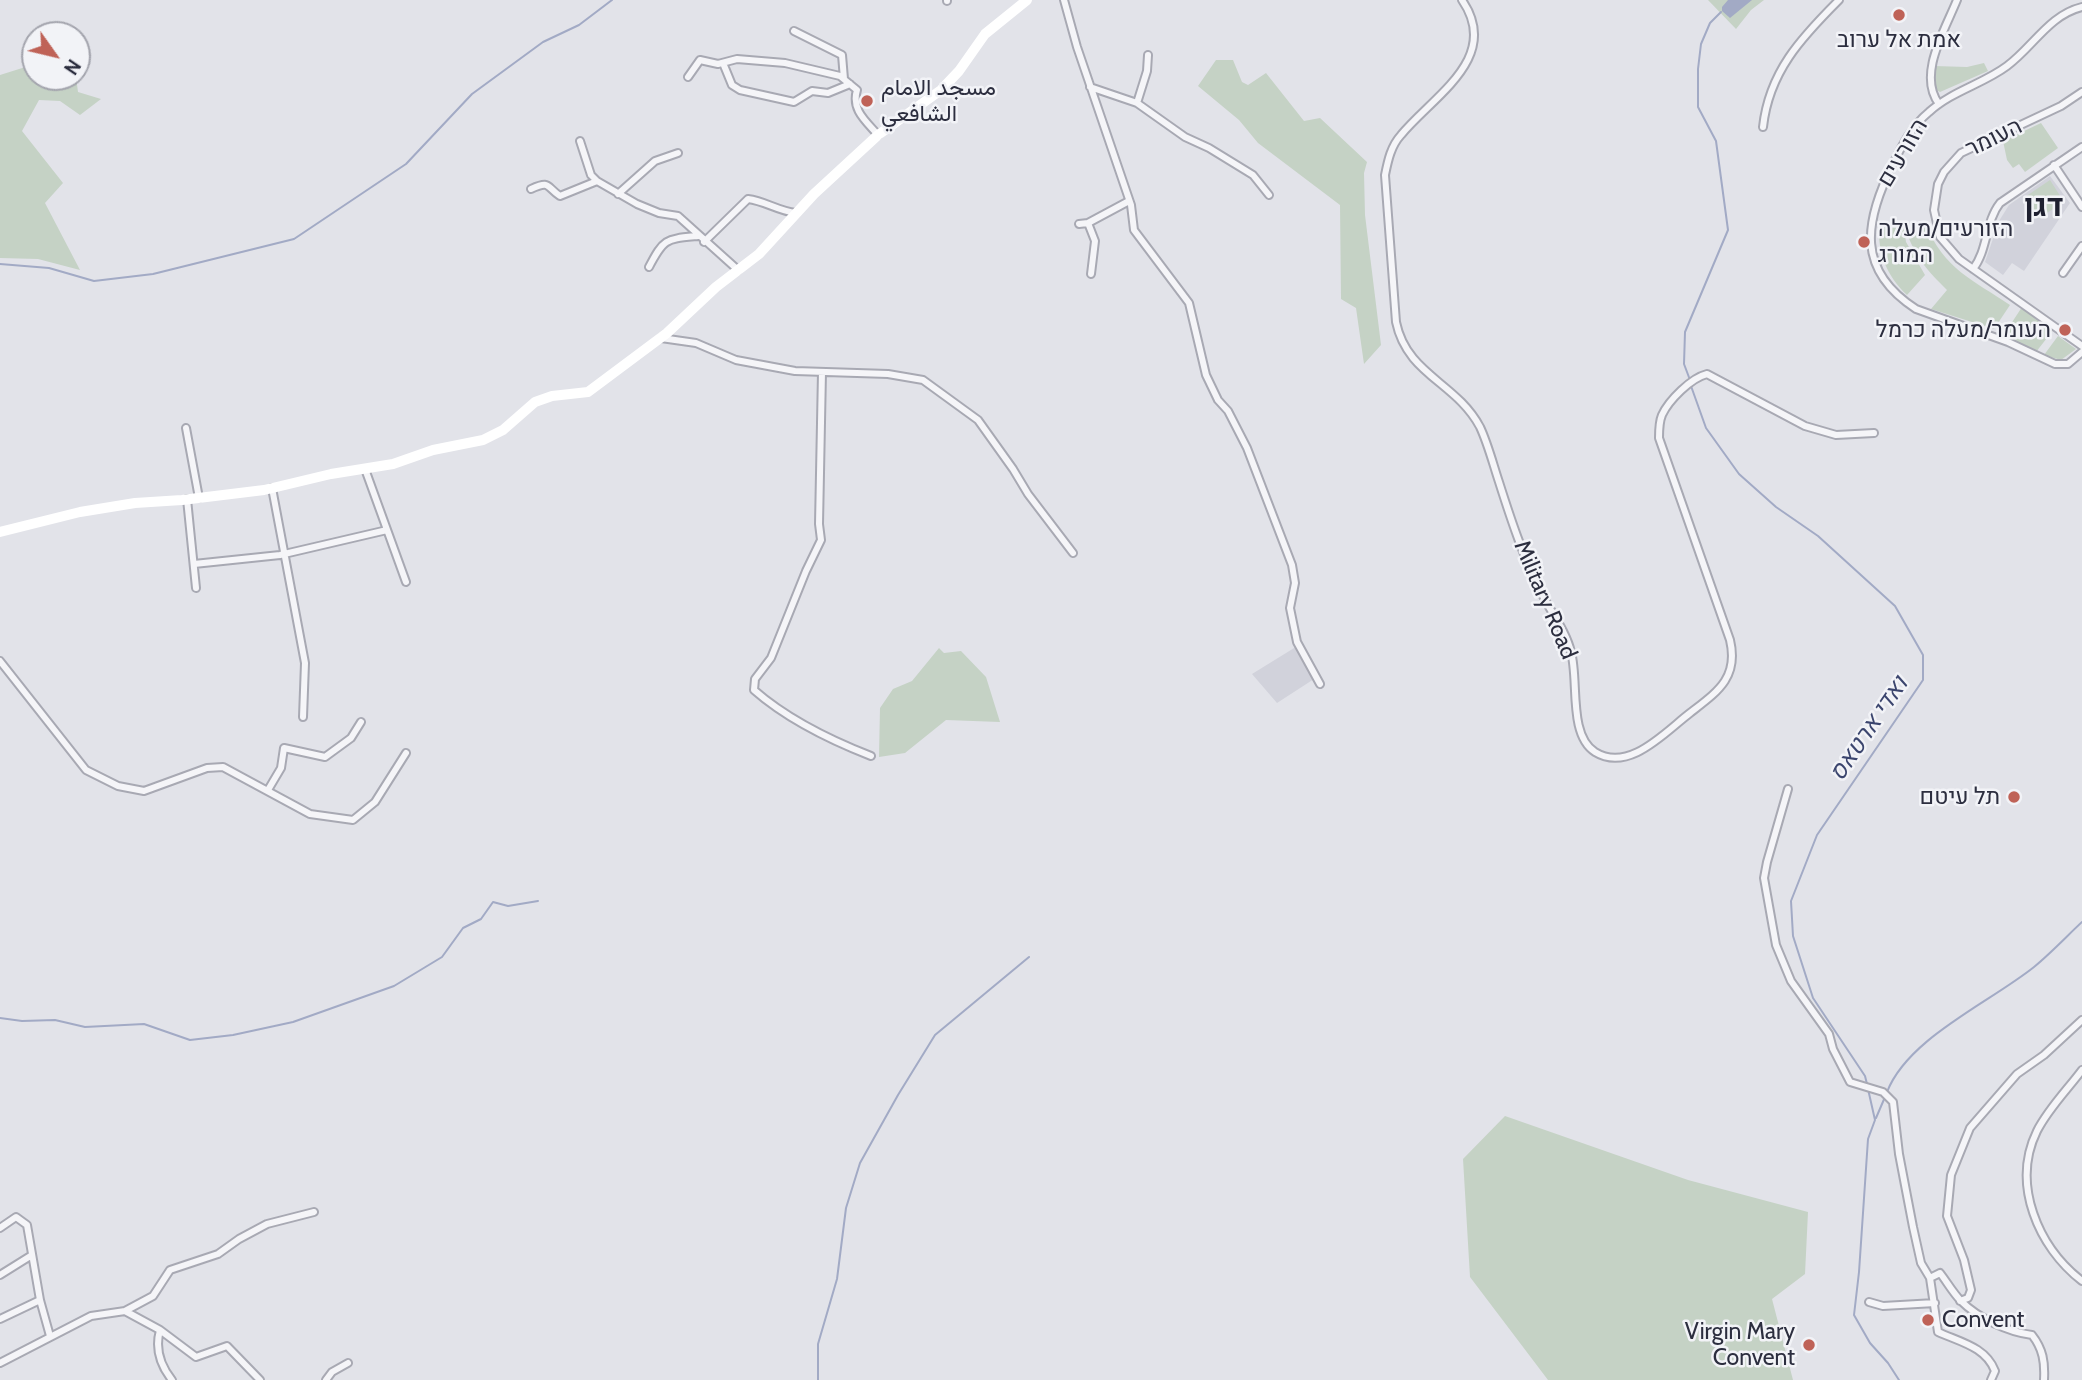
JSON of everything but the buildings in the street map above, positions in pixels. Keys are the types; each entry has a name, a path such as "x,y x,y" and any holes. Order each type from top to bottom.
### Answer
{"street":[{"path":"0,532 80,512 135,503 272,488 331,474 393,464 433,450 483,440 494,435 535,402 552,396 588,392 660,338 759,254 796,213 878,135 941,90 959,71 985,34 1027,0"},
{"path":"1065,0 1090,86 1129,201 1134,230 1189,303 1206,375 1247,448 1292,565 1295,583 1290,608 1297,642 1320,684"},
{"name":"Military Road","path":"1462,0 1471,15 1473,27 1471,53 1467,63 1453,83 1400,135 1385,175 1396,322 1399,337 1411,358 1461,401 1479,427 1527,564 1571,650 1578,724 1584,742 1592,750 1613,758 1641,751 1721,687 1732,662 1730,640 1659,438 1662,415 1676,396 1700,376 1707,374 1805,426 1836,435 1874,433"},
{"path":"1763,127 1767,100 1778,73 1805,35 1839,0"},
{"path":"1939,104 1931,89 1931,69 1957,0"},
{"name":"הזורעים","path":"2082,7 2059,17 2004,68 1939,104 1923,117 1906,139 1874,206 1871,225 1872,251 1883,278 1892,290 1916,309 2011,343 2055,364 2068,364 2082,352"},
{"path":"794,31 842,55 844,79"},
{"path":"1137,103 1147,71 1148,55"},
{"path":"688,77 700,60 718,65 737,59 785,63 841,76 857,90 854,99 856,108 878,135"},
{"path":"723,63 732,85 740,90 794,102 812,91 828,93 850,84"},
{"path":"1090,86 1137,103 1185,137 1209,148 1253,175 1269,195"},
{"name":"העומר","path":"2082,92 2061,106 1961,153 1944,172 1935,197 1936,224 1948,249 2082,346"},
{"path":"580,141 591,175 597,181 659,213 678,216 738,270"},
{"path":"1973,269 1980,257 1998,205 2009,194 2082,147"},
{"path":"618,194 655,161 678,153"},
{"path":"2054,165 2082,207"},
{"path":"531,189 542,183 550,185 560,196 597,181"},
{"path":"704,242 748,199 760,200 781,211 796,213"},
{"path":"1079,224 1088,223 1129,201"},
{"path":"1088,223 1095,241 1091,274"},
{"path":"649,267 660,247 669,239 698,236"},
{"path":"2063,274 2082,246"},
{"path":"660,338 696,343 736,360 795,371 888,374 923,380 978,420 1028,494 1073,553"},
{"path":"822,372 821,540 771,658 755,680 754,690 837,742 871,756"},
{"path":"186,428 199,498"},
{"path":"365,469 406,582"},
{"path":"272,488 305,663 303,717"},
{"path":"187,499 196,588"},
{"path":"194,564 284,554 387,530"},
{"path":"0,662 86,770 118,786 144,791 207,768 223,767 310,814 353,820 375,802 406,753"},
{"path":"268,790 281,768 284,748 325,757 351,738 361,722"},
{"path":"1788,789 1764,878 1776,945 1791,981 1829,1034 1833,1049 1850,1082 1883,1092 1893,1102 1899,1154 1918,1251 1921,1263 1930,1278 1938,1332 1982,1352 1991,1361 1995,1371 1991,1380"},
{"path":"1961,1301 1968,1298 1971,1290 1964,1260 1947,1216 1951,1175 1970,1128 2017,1074 2044,1055 2082,1020"},
{"path":"2082,1070 2037,1131 2030,1150 2027,1177 2036,1222 2044,1239 2054,1255 2082,1281"},
{"path":"0,1363 91,1315 125,1311 153,1296 170,1270 218,1254 239,1238 267,1224 314,1212"},
{"path":"0,1228 16,1217 27,1225 40,1300 50,1336"},
{"path":"0,1275 32,1255"},
{"path":"1930,1278 1940,1273 1961,1301 1994,1323 2019,1334 2032,1335 2040,1345 2045,1365 2044,1380"},
{"path":"0,1319 40,1300"},
{"path":"1869,1302 1883,1306 1935,1303"},
{"path":"125,1311 160,1330 196,1357 227,1346 260,1380"},
{"path":"160,1330 156,1342 163,1368 172,1380"},
{"path":"326,1380 348,1363"}],"shaded area":[{"path":"2050,176 2070,203 2024,271 2012,263 2003,275 1985,262 1999,221 2009,205"},
{"path":"1299,645 1314,679 1277,703 1252,674"}],"green space":[{"path":"1708,0 1764,0 1751,10 1736,29"},
{"path":"1216,60 1233,60 1242,82 1248,85 1266,73 1304,121 1320,118 1367,162 1364,173 1365,215 1381,345 1364,364 1356,308 1341,299 1340,205 1258,143 1239,120 1198,86"},
{"path":"1984,63 1988,71 1940,92 1935,89 1934,66 1967,67"},
{"path":"21,68 21,91 78,91 101,99 80,115 60,101 39,100 22,131 63,183 45,203 80,270 38,259 0,258 0,75"},
{"path":"2041,123 2058,148 2025,172 2019,164 2013,168 2007,160 2003,141"},
{"path":"2050,180 2064,202 2039,218 2025,197"},
{"path":"1926,225 1933,240 1951,263 2010,305 1994,329 1931,309 1947,290 1923,263 1906,231"},
{"path":"1879,227 1904,228 1906,242 1925,275 1907,295 1885,264"},
{"path":"2022,307 2054,329 2036,352 2003,336"},
{"path":"2058,336 2076,349 2061,360 2044,355"},
{"path":"939,648 944,653 961,651 986,677 1000,722 946,720 905,753 879,757 880,708 893,689 912,681"},
{"path":"1505,1116 1688,1180 1808,1212 1805,1274 1772,1299 1793,1380 1548,1380 1470,1277 1463,1159"}],"water":[{"path":"1728,0 1752,0 1730,18 1722,11"}],"waterway":[{"path":"0,264 49,268 94,281 153,274 294,239 406,164 472,94 543,42 579,25 612,0"},
{"name":"ואדי ארטאס","path":"1690,380 1684,364 1685,332 1728,230 1716,141 1698,107 1701,44 1710,23 1721,12"},
{"name":"ואדי ארטאס","path":"1691,386 1706,428 1739,474 1776,507 1818,536 1895,606 1923,655 1923,680 1817,835 1791,901 1793,936 1813,998 1865,1076 1867,1084"},
{"path":"0,1018 22,1021 55,1020 85,1027 144,1024 190,1040 233,1035 293,1022 394,986 442,957 463,928 481,919 493,902 508,906 538,901"},
{"path":"1887,1092 1912,1055 1931,1038 2034,967 2082,922"},
{"path":"818,1380 818,1344 837,1279 846,1208 860,1163 935,1035 1029,957"},
{"name":"ואדי ארטאס","path":"1868,1089 1875,1120 1868,1139 1854,1315 1870,1343 1899,1380"},
{"path":"1876,1118 1885,1097"}],"place":[{"name":"אמת אל ערוב","path":"1899,15"},
{"name":"مسجد الامام الشافعي","path":"867,101"},
{"name":"הזורעים/מעלה המורג","path":"1864,242"},
{"name":"העומר/מעלה כרמל","path":"2065,330"},
{"name":"תל עיטם","path":"2014,797"},
{"name":"Convent","path":"1928,1320"},
{"name":"Virgin Mary Convent","path":"1809,1345"}],"district":[{"name":"דגן","path":"2044,207"}]}
